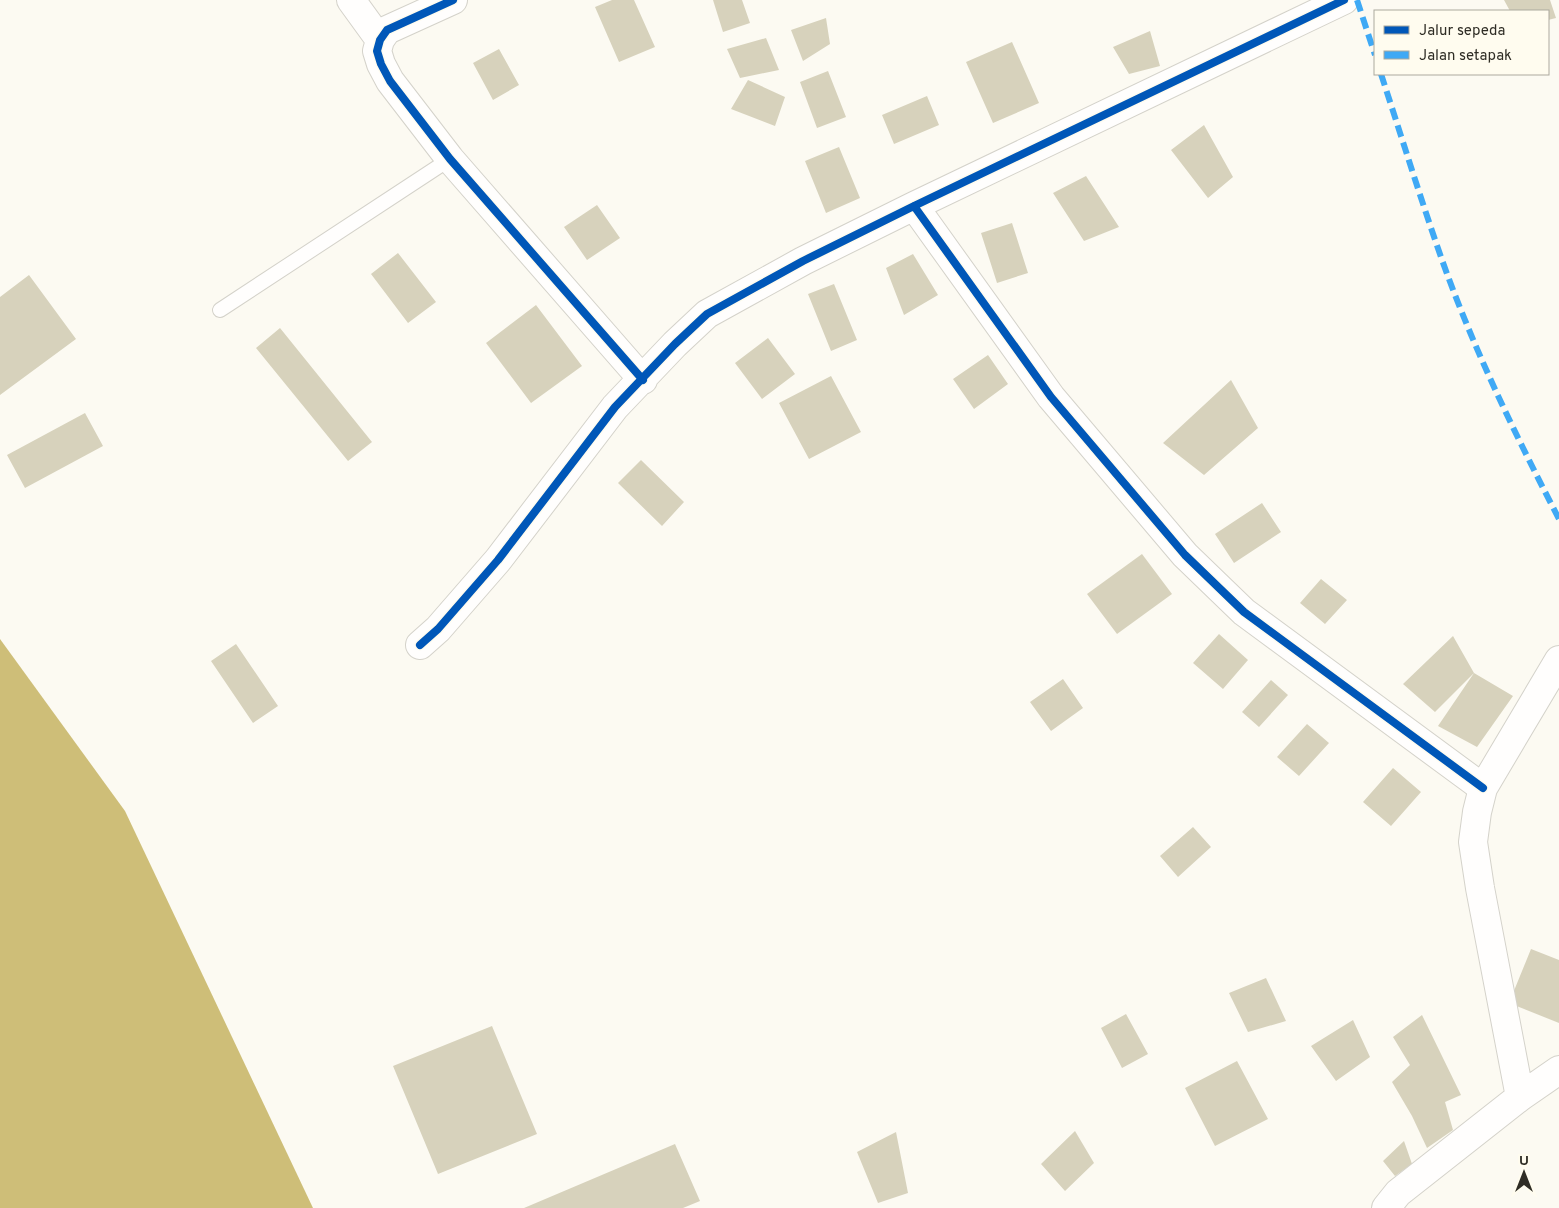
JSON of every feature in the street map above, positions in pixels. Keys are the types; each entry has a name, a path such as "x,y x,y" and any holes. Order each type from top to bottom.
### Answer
{"street":[{"path":"351,0 380,40"},
{"path":"453,0 387,30 380,40 377,51 381,64 390,81 450,159 643,380"},
{"path":"420,645 438,629 498,560 615,407 643,380 675,344 707,314 803,261 914,206 1344,0"},
{"path":"914,206 1050,397 1185,555 1244,612 1483,788"},
{"path":"1520,1097 1481,898 1473,842 1477,812 1483,788 1559,660"},
{"path":"1386,1208 1398,1193 1520,1097 1559,1070"}],"lane":[{"path":"220,310 450,159"}],"shaded area":[{"path":"0,639 125,811 313,1208 0,1208"}],"building":[{"path":"612,0 634,0 655,47 619,62 595,7"},
{"path":"713,0 742,0 750,23 723,32"},
{"path":"1504,0 1550,0 1556,18 1549,20 1549,10 1509,10"},
{"path":"826,18 830,44 803,61 791,30"},
{"path":"1150,31 1160,66 1129,74 1113,47"},
{"path":"766,38 779,70 740,78 727,49"},
{"path":"1012,42 1039,103 993,123 966,62"},
{"path":"499,49 519,85 493,100 473,63"},
{"path":"828,71 846,117 817,128 800,82"},
{"path":"748,80 785,97 775,126 731,109"},
{"path":"927,96 939,125 894,144 882,115"},
{"path":"1204,125 1233,177 1208,198 1171,150"},
{"path":"839,147 860,198 826,213 805,161"},
{"path":"1086,176 1119,227 1084,241 1053,193"},
{"path":"597,205 620,238 587,260 564,227"},
{"path":"1012,223 1028,273 997,283 981,233"},
{"path":"398,253 436,302 408,323 371,274"},
{"path":"913,254 938,295 904,315 886,268"},
{"path":"29,275 76,339 0,395 0,297"},
{"path":"834,284 857,340 831,351 808,294"},
{"path":"536,305 582,366 531,403 486,343"},
{"path":"280,328 372,442 348,461 256,348"},
{"path":"768,338 795,374 762,399 735,363"},
{"path":"988,355 1008,384 974,409 953,379"},
{"path":"831,376 861,432 809,459 779,403"},
{"path":"1231,380 1258,428 1204,475 1163,443"},
{"path":"85,413 103,446 25,488 7,455"},
{"path":"641,460 684,502 662,526 618,483"},
{"path":"1262,503 1281,532 1234,563 1215,534"},
{"path":"1142,554 1172,594 1117,634 1087,594"},
{"path":"1321,579 1347,600 1325,624 1300,603"},
{"path":"1219,634 1248,660 1223,689 1193,663"},
{"path":"1453,636 1474,673 1435,712 1403,684"},
{"path":"236,644 278,706 253,723 211,661"},
{"path":"1474,673 1513,696 1477,747 1438,726"},
{"path":"1063,679 1083,708 1051,731 1030,702"},
{"path":"1271,680 1288,695 1259,727 1242,712"},
{"path":"1307,724 1329,743 1299,776 1277,757"},
{"path":"1393,768 1421,792 1391,826 1363,802"},
{"path":"1193,827 1211,847 1178,877 1160,856"},
{"path":"1531,949 1559,960 1559,1023 1509,1003"},
{"path":"1266,978 1286,1021 1248,1032 1229,993"},
{"path":"1126,1014 1148,1054 1122,1068 1101,1028"},
{"path":"1422,1015 1461,1095 1445,1102 1453,1130 1427,1148 1412,1116 1392,1082 1410,1065 1393,1037"},
{"path":"1353,1020 1370,1057 1336,1081 1311,1046"},
{"path":"492,1026 537,1134 438,1174 393,1066"},
{"path":"1237,1061 1268,1119 1215,1146 1185,1088"},
{"path":"1075,1131 1094,1163 1065,1191 1041,1164"},
{"path":"896,1132 908,1193 878,1203 857,1152"},
{"path":"1404,1141 1412,1164 1395,1176 1383,1161"},
{"path":"675,1144 700,1201 683,1208 524,1208"}],"marked path":[{"path":"1357,0 1374,52"},
{"path":"1381,75 1453,291 1511,423 1559,519"}],"cycle path":[{"path":"453,0 387,30 380,40 377,51 381,64 390,81 450,159 643,380"},
{"path":"420,645 438,629 498,560 615,407 675,344 707,314 803,261 914,206 1344,0"},
{"path":"914,206 1051,397 1185,555 1244,612 1483,788"}]}
